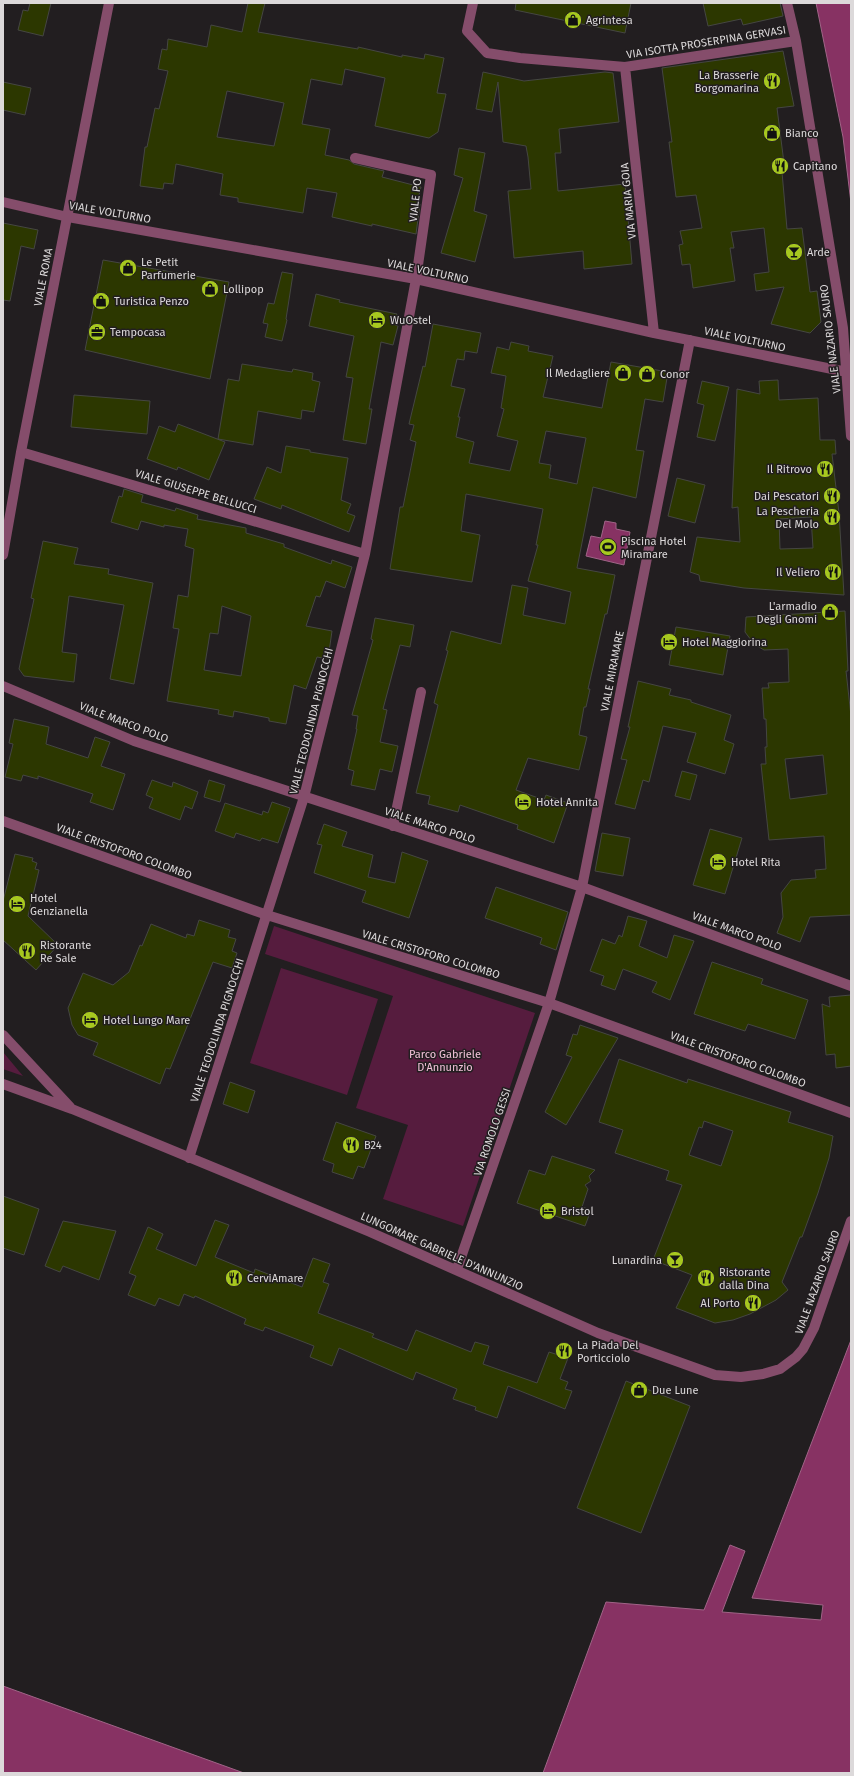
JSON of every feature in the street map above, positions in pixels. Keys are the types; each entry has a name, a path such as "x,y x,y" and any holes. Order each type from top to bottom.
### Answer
{"street":[{"name":"VIALE ROMA","path":"3,555 21,452 109,3"},
{"name":"VIA ISOTTA PROSERPINA GERVASI","path":"473,3 467,31 487,53 520,58 626,67 796,41"},
{"name":"VIALE NAZARIO SAURO","path":"787,3 796,41 843,328 849,392 851,436"},
{"name":"VIA MARIA GOIA","path":"626,67 654,333"},
{"name":"VIALE PO","path":"355,158 431,175 416,279"},
{"name":"VIALE VOLTURNO","path":"3,202 68,217 416,279 654,333 847,372"},
{"name":"VIALE TEODOLINDA PIGNOCCHI","path":"189,1158 304,797 365,554 416,279"},
{"name":"VIALE MIRAMARE","path":"549,1003 582,887 686,354 690,340"},
{"name":"VIALE GIUSEPPE BELLUCCI","path":"21,452 365,554"},
{"name":"VIALE MARCO POLO","path":"3,686 134,741 582,887 851,986"},
{"path":"393,826 421,692"},
{"name":"VIALE CRISTOFORO COLOMBO","path":"3,821 267,915 549,1003 851,1113"},
{"name":"VIA ROMOLO GESSI","path":"457,1269 549,1003"},
{"name":"LUNGOMARE GABRIELE D'ANNUNZIO","path":"3,1035 72,1109"},
{"name":"LUNGOMARE GABRIELE D'ANNUNZIO","path":"3,1084 72,1109 370,1232 457,1269 598,1333 715,1375 741,1376 772,1372 789,1364 803,1350"},
{"name":"VIALE NAZARIO SAURO","path":"803,1350 820,1315 851,1222"}],"green space":[{"name":"Parco Gabriele D'Annunzio","path":"274,926 535,1013 463,1226 383,1199 408,1125 356,1108 393,996 265,954"},
{"path":"281,968 378,999 347,1095 250,1063"},
{"path":"3,1052 23,1076 3,1069"}],"shaded area":[{"path":"816,3 851,3 851,203 843,137"},
{"name":"Piscina Hotel Miramare","path":"605,521 616,523 616,529 630,532 624,565 586,556 591,536 601,538"},
{"path":"851,1340 851,1773 543,1773 606,1602 704,1610 730,1545 745,1551 722,1612 821,1620 823,1605 752,1598"},
{"path":"3,1686 244,1773 3,1773"}],"building":[{"path":"30,3 51,3 43,36 18,30 23,10 28,11"},
{"path":"248,3 265,3 258,32 358,49 358,47 402,57 402,55 424,59 425,54 444,58 437,93 446,94 438,132 429,138 375,126 385,78 345,69 342,85 311,79 302,124 330,129 325,155 349,160 354,164 384,171 382,177 421,187 417,203 420,204 416,234 332,217 337,193 307,188 303,213 238,202 238,198 220,195 223,174 176,164 173,184 164,183 163,189 140,186 145,147 147,147 155,108 159,109 168,71 158,69 162,49 167,50 168,39 207,47 211,25 242,32","holes":["227,91 284,103 274,146 217,137"]},
{"path":"516,3 631,3 625,33 515,10"},
{"path":"703,3 780,3 783,16 743,25 741,19 708,26"},
{"path":"783,51 794,106 777,108 785,171 782,172 787,229 802,228 810,292 817,291 821,322 810,333 771,324 784,287 756,291 754,274 769,272 764,228 731,232 734,248 730,248 735,281 693,288 690,264 682,265 679,245 683,244 680,231 702,228 696,195 676,197 669,142 672,142 662,68"},
{"path":"483,72 524,81 605,72 613,73 619,122 559,129 561,153 555,153 558,191 625,184 632,264 584,269 583,251 514,258 508,191 531,189 528,157 526,146 503,142 498,82 492,112 476,109"},
{"path":"3,82 31,88 25,115 3,110"},
{"path":"459,148 485,153 474,211 487,215 475,262 441,253 463,178 454,175"},
{"path":"3,223 38,230 34,249 21,246 10,301 3,300"},
{"path":"103,260 229,282 210,379 85,350"},
{"path":"282,272 293,274 287,320 282,341 265,337 268,324 263,323 268,303 274,304"},
{"path":"316,294 340,300 339,302 397,314 395,325 398,326 393,345 381,342 369,409 372,409 366,444 343,440 353,378 346,377 354,336 309,326"},
{"path":"433,324 481,333 477,353 465,351 464,360 457,359 451,386 465,389 458,417 460,417 456,437 474,442 469,463 510,471 518,441 497,436 504,409 501,408 506,376 491,373 497,347 509,350 511,342 529,346 528,351 553,356 543,397 602,408 611,362 668,372 663,402 645,399 636,450 644,451 636,498 593,487 577,568 615,575 607,614 605,614 588,689 590,689 586,707 584,707 579,735 587,737 579,770 528,758 516,790 544,800 546,795 568,803 554,843 517,829 518,825 460,805 458,812 428,804 430,796 416,793 438,705 434,703 448,651 446,650 451,631 501,644 512,585 528,588 523,615 565,624 571,592 528,581 538,545 536,545 543,509 466,494 461,531 480,535 472,582 390,569 400,507 403,507 416,442 410,440 414,425 409,424 423,366 425,367","holes":["546,431 586,438 577,484 549,478 551,465 539,463"]},
{"path":"242,364 292,372 293,369 313,373 312,380 320,382 314,412 302,410 301,419 258,411 253,445 218,439 228,379 239,381"},
{"path":"778,380 779,400 818,398 820,440 835,440 836,454 832,454 839,513 844,595 744,588 700,581 699,575 690,572 697,537 740,542 738,507 732,508 737,389 760,394 759,381","holes":["811,517 813,548 780,549 779,519"]},
{"path":"702,381 729,387 715,441 697,437 704,405 697,403"},
{"path":"74,395 150,401 147,434 71,427"},
{"path":"178,424 225,442 209,480 178,467 177,470 147,459 159,426 175,432"},
{"path":"286,446 310,450 310,452 348,458 341,500 351,504 347,513 355,516 349,532 282,505 281,509 254,499 267,467 281,473"},
{"path":"677,478 705,485 695,523 668,516"},
{"path":"124,489 143,495 141,502 175,511 176,508 198,515 197,519 246,528 246,533 284,544 284,547 331,564 332,560 352,567 345,588 326,581 320,597 316,596 306,626 332,631 328,659 317,657 306,689 294,685 286,724 269,721 269,718 234,711 233,717 218,714 219,710 167,701 179,629 173,628 178,595 188,597 194,549 185,546 188,529 164,525 164,527 141,521 138,530 111,522 119,496 122,497","holes":["222,606 251,616 241,676 204,670 210,633 218,634"]},
{"path":"43,541 78,548 74,564 109,569 108,574 153,583 134,684 110,679 124,605 69,596 62,652 77,654 74,682 24,676 19,669 34,599 31,598"},
{"path":"845,611 848,671 846,671 851,716 851,915 810,917 800,942 777,933 783,917 781,893 791,880 816,878 815,870 826,869 824,836 769,840 761,764 766,764 765,747 767,747 766,719 764,719 762,688 769,688 768,683 789,682 788,649 764,650 754,644 745,632 746,617","holes":["823,755 827,794 790,799 785,759"]},
{"path":"375,618 414,625 410,647 400,645 383,709 387,710 380,742 398,746 392,772 380,769 375,790 351,785 354,771 348,769 357,729 358,716 352,715 373,640 371,639"},
{"path":"676,627 730,636 723,675 669,665"},
{"path":"638,681 671,689 669,695 691,700 691,702 731,715 724,740 734,744 725,774 687,762 696,733 663,726 649,782 643,780 635,809 615,804 627,760 621,759 630,727 628,727"},
{"path":"14,719 49,727 46,744 88,758 95,737 110,742 101,766 125,774 113,810 90,802 93,794 38,776 38,779 23,775 21,781 5,777 13,744 9,743"},
{"path":"682,771 697,775 690,800 675,796"},
{"path":"152,780 172,787 173,782 198,792 192,809 185,806 180,820 149,808 153,798 146,795"},
{"path":"209,780 225,785 220,802 204,797"},
{"path":"272,802 290,808 278,843 262,838 260,841 236,833 234,838 215,831 225,803 262,815 263,811 268,813"},
{"path":"324,824 347,832 342,846 373,855 368,877 395,883 402,852 428,861 409,918 362,902 366,891 314,873 322,845 317,844"},
{"name":"Hotel Rita","path":"710,829 742,838 725,894 693,885"},
{"path":"602,833 630,838 623,876 595,871"},
{"path":"15,854 33,858 32,861 37,863 35,869 39,870 28,916 58,945 36,970 3,940 3,901"},
{"path":"496,887 568,912 556,950 540,944 542,938 485,918"},
{"path":"628,916 647,921 639,946 667,958 674,935 694,941 670,1000 652,992 657,982 623,969 615,990 601,985 604,976 590,971 602,939 615,944 619,935 622,937"},
{"path":"199,920 230,930 228,937 236,939 232,951 237,953 232,968 213,962 170,1069 166,1068 160,1084 93,1055 98,1043 78,1035 72,1025 68,1008 83,973 113,985 129,972 140,945 142,946 151,924 186,938 187,934 194,936"},
{"path":"712,962 763,979 761,984 808,1000 795,1039 748,1024 745,1031 694,1014"},
{"path":"851,995 851,1066 836,1068 835,1054 826,1055 822,1004 830,1007 829,997"},
{"path":"580,1025 618,1038 566,1125 545,1112 572,1057 566,1055 573,1034 577,1035"},
{"path":"619,1059 687,1083 688,1079 791,1112 788,1122 833,1136 829,1158 818,1193 802,1237 800,1237 782,1282 788,1290 776,1300 750,1314 733,1320 715,1323 676,1308 692,1275 653,1260 682,1185 666,1180 669,1171 615,1153 623,1130 599,1122","holes":["704,1121 733,1131 721,1166 689,1155 699,1127 702,1128"]},
{"path":"230,1082 255,1091 248,1113 223,1104"},
{"name":"B24","path":"336,1122 376,1136 364,1168 358,1166 353,1179 332,1172 334,1164 323,1160"},
{"path":"552,1156 595,1170 589,1176 591,1181 585,1185 588,1189 582,1207 591,1210 585,1226 517,1203 529,1170 545,1175"},
{"path":"3,1196 39,1209 24,1255 3,1248"},
{"path":"215,1220 229,1225 215,1257 254,1273 255,1269 302,1287 313,1258 330,1264 323,1282 329,1284 318,1313 374,1334 372,1337 407,1351 416,1330 471,1352 475,1342 489,1346 483,1364 537,1383 549,1352 568,1358 560,1379 568,1382 565,1389 572,1391 565,1409 508,1386 497,1418 475,1410 476,1407 453,1399 457,1389 416,1372 413,1380 339,1348 332,1366 310,1357 314,1346 265,1327 263,1331 244,1324 246,1319 195,1296 194,1298 184,1294 179,1306 159,1298 155,1306 128,1295 136,1276 129,1273 148,1227 163,1234 156,1249 196,1266"},
{"path":"63,1221 116,1231 99,1280 63,1266 60,1272 45,1266"},
{"path":"626,1381 690,1406 641,1533 577,1508"}],"place":[{"name":"Agrintesa","path":"573,20"},
{"name":"La Brasserie Borgomarina","path":"772,81"},
{"name":"Bianco","path":"772,133"},
{"name":"Capitano","path":"780,166"},
{"name":"Arde","path":"794,252"},
{"name":"Le Petit Parfumerie","path":"128,268"},
{"name":"Lollipop","path":"210,289"},
{"name":"Turistica Penzo","path":"101,301"},
{"name":"WuOstel","path":"377,320"},
{"name":"Tempocasa","path":"97,332"},
{"name":"Il Medagliere","path":"623,373"},
{"name":"Conor","path":"647,374"},
{"name":"Il Ritrovo","path":"825,469"},
{"name":"Dai Pescatori","path":"832,496"},
{"name":"La Pescheria Del Molo","path":"832,517"},
{"name":"Piscina Hotel Miramare","path":"608,547"},
{"name":"Il Veliero","path":"833,572"},
{"name":"L'armadio Degli Gnomi","path":"830,612"},
{"name":"Hotel Maggiorina","path":"669,642"},
{"name":"Hotel Annita","path":"523,802"},
{"name":"Hotel Rita","path":"718,862"},
{"name":"Hotel Genzianella","path":"17,904"},
{"name":"Ristorante Re Sale","path":"27,951"},
{"name":"Hotel Lungo Mare","path":"90,1020"},
{"name":"B24","path":"351,1145"},
{"name":"Bristol","path":"548,1211"},
{"name":"Lunardina","path":"675,1260"},
{"name":"CerviAmare","path":"234,1278"},
{"name":"Ristorante dalla Dina","path":"706,1278"},
{"name":"Al Porto","path":"753,1303"},
{"name":"La Piada Del Porticciolo","path":"564,1351"},
{"name":"Due Lune","path":"639,1390"}]}
